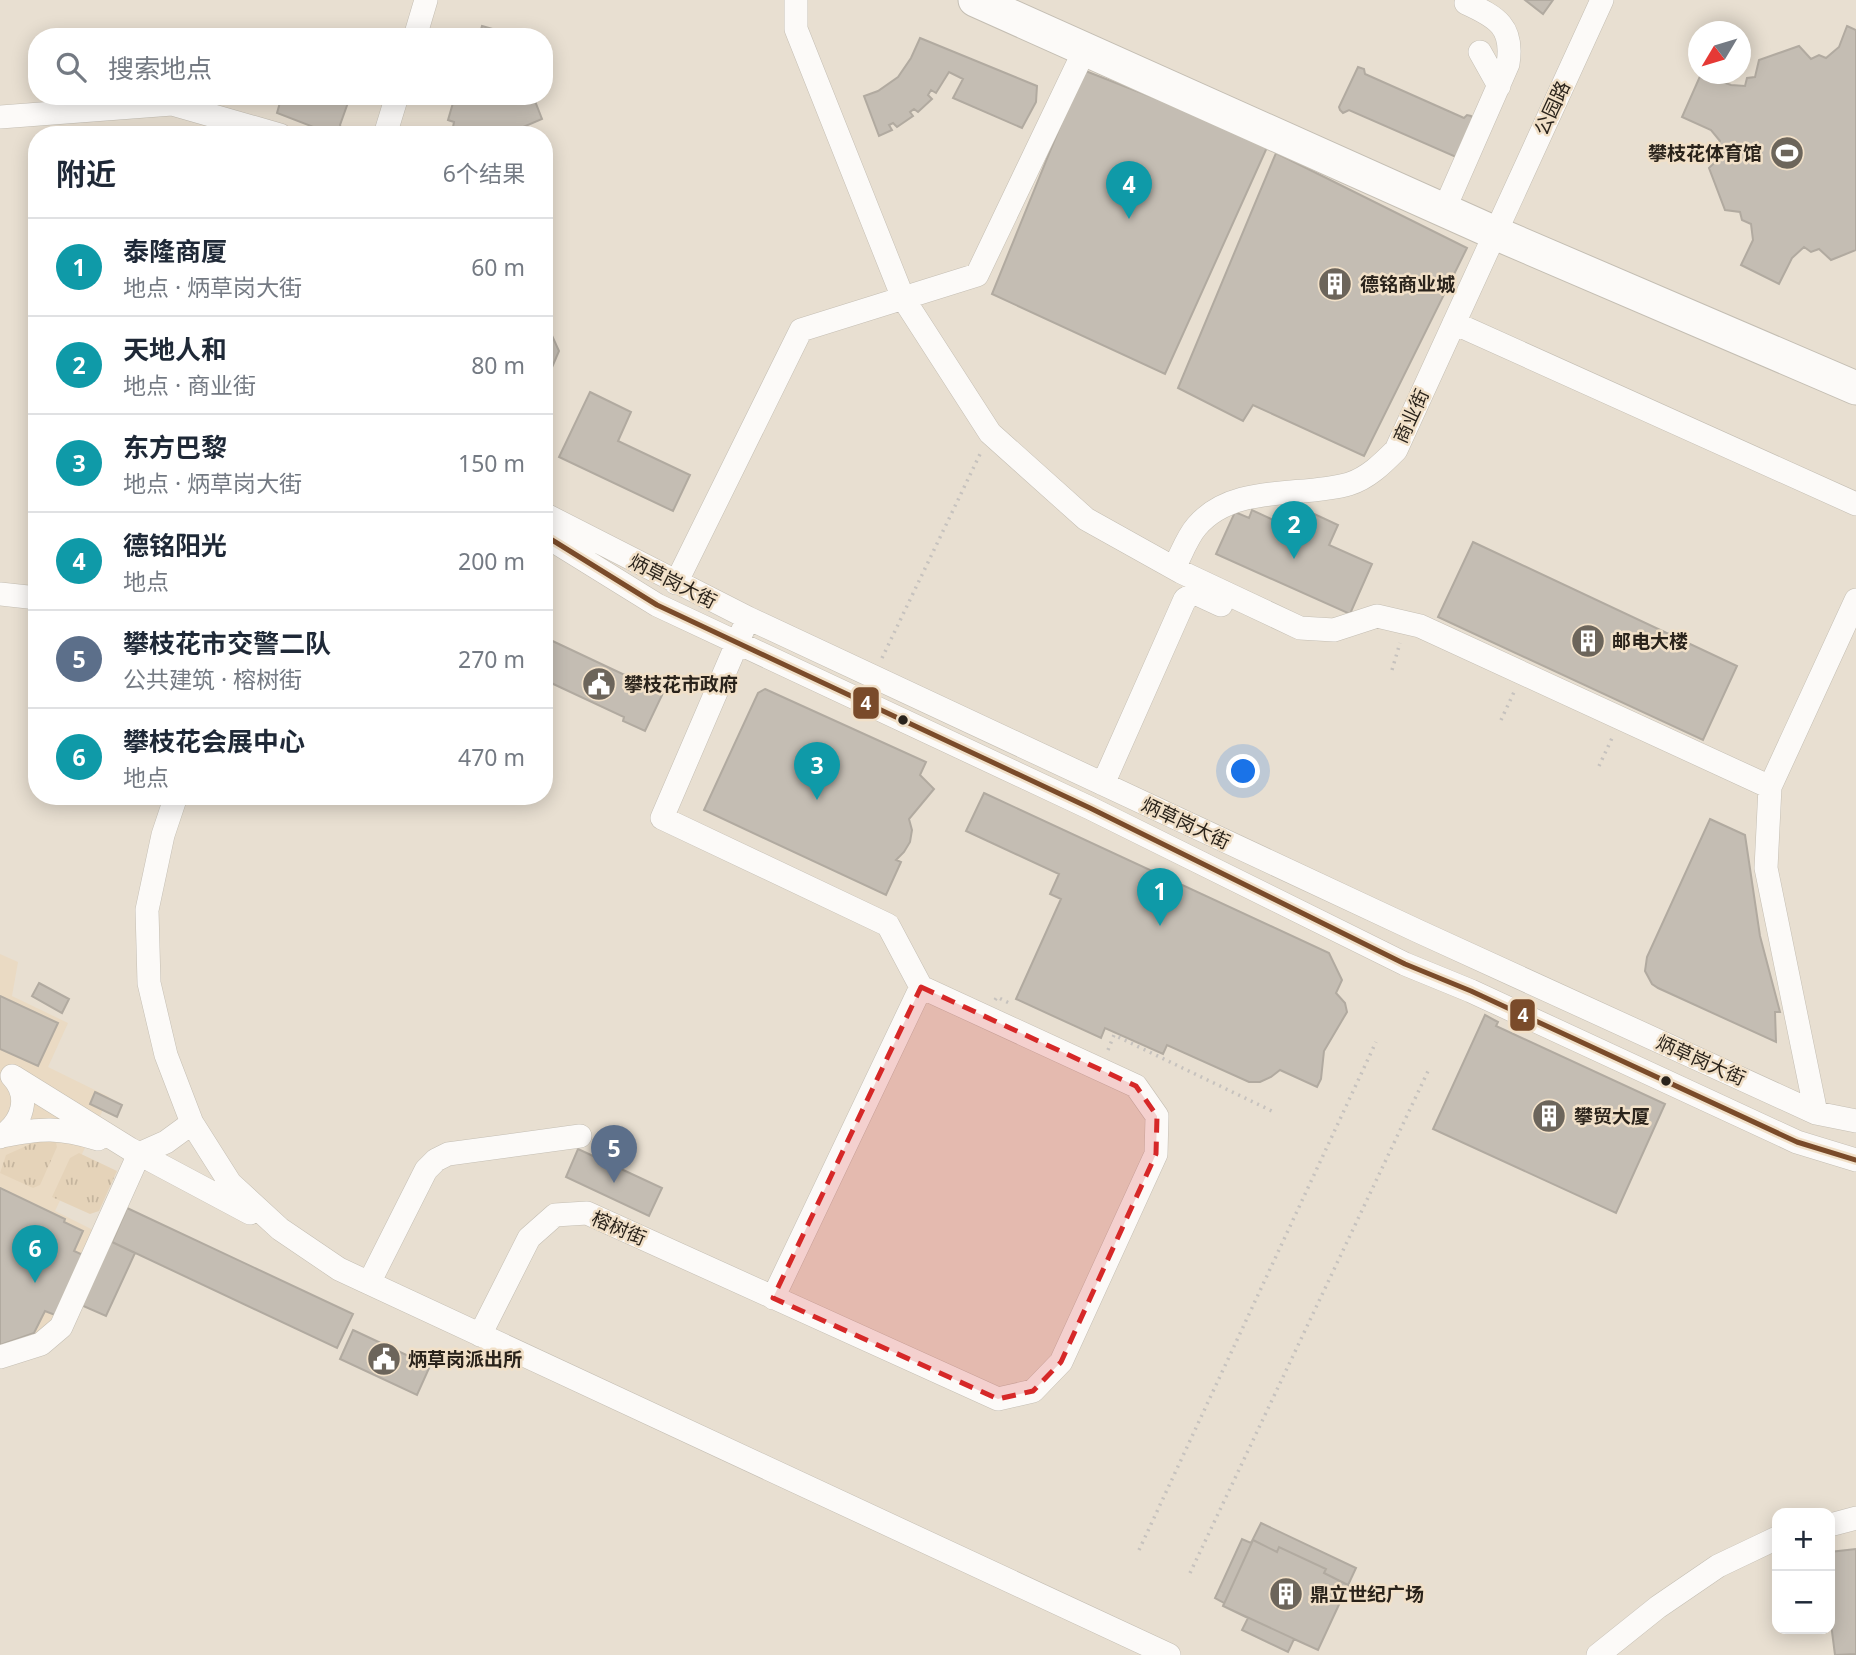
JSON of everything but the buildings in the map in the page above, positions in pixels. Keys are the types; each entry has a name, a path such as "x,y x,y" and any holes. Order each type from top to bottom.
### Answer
{"highway":[{"path":"975,0 1448,201"},
{"path":"1013,0 1856,388"},
{"path":"1499,224 1856,369"}],"street":[{"path":"418,28 426,0"},
{"path":"428,28 436,0"},
{"path":"796,0 796,29 903,298 990,433 1086,519 1174,568 1300,628 1334,629 1377,616 1420,626 1770,787"},
{"name":"公园路","path":"1499,224 1602,0"},
{"path":"1448,201 1499,86 1511,49 1507,34 1499,22 1488,13 1466,3"},
{"path":"676,583 802,330 977,275 1085,49"},
{"path":"1480,52 1499,86"},
{"path":"0,117 159,105"},
{"path":"175,105 249,126"},
{"path":"388,126 394,105"},
{"path":"401,126 406,105"},
{"name":"商业街","path":"1174,568 1197,526 1218,510 1242,499 1349,484 1375,471 1396,450 1499,224"},
{"path":"1454,323 1856,504"},
{"name":"炳草岗大街","path":"553,526 1420,933 1816,1113 1856,1121"},
{"name":"炳草岗大街","path":"553,528 657,605 736,644 1090,808 1405,964 1471,991 1797,1142 1856,1160"},
{"path":"1103,784 1185,599 1195,593 1287,635 1300,628"},
{"path":"0,594 28,597"},
{"path":"1816,1113 1766,868 1770,787 1856,600"},
{"path":"748,618 662,818 888,925 921,987 773,1298"},
{"path":"173,805 163,835 148,910 149,982 166,1055 192,1124 230,1183 280,1229"},
{"name":"榕树街","path":"480,1335 529,1238 555,1215 587,1213 998,1399 1033,1391 1061,1362 1156,1154 1157,1116 1136,1086 921,987"},
{"path":"1,1136 15,1126 24,1102 22,1090 7,1074"},
{"path":"7,1074 135,1152 280,1229 339,1269 1169,1655"},
{"path":"1,1136 36,1129 70,1131 135,1152 166,1142 192,1124"},
{"path":"369,1283 426,1170 436,1160 448,1154 580,1136"},
{"path":"0,1357 41,1344 61,1327 135,1152"},
{"path":"1835,1524 1856,1518"},
{"path":"1598,1655 1658,1607 1718,1566 1772,1540"}],"path":[{"path":"873,676 990,433"},
{"path":"1501,720 1522,674"},
{"path":"1599,766 1621,719"},
{"path":"986,1017 997,996 1021,1009"},
{"path":"1107,1052 1114,1035 1274,1112"},
{"path":"1139,1550 1376,1042"},
{"path":"1190,1573 1430,1067"}],"highlighted area":[{"path":"921,987 1136,1086 1157,1116 1156,1154 1061,1362 1033,1391 998,1399 773,1298"}],"shaded area":[{"path":"0,954 18,962 12,996 68,1023 48,1067 109,1097 55,1211 95,1231 49,1330 0,1349"}],"green space":[{"path":"44,1138 56,1143 57,1147 40,1185 33,1188 0,1173 6,1155"},
{"path":"79,1153 117,1171 99,1211 90,1214 52,1197 70,1158"}],"transit line":[{"name":"4","path":"553,541 657,605 1090,808 1405,964 1471,991 1797,1142 1856,1160"}],"place":[{"name":"攀枝花体育馆","path":"1787,153"},
{"name":"德铭阳光","path":"1129,219"},
{"name":"德铭商业城","path":"1335,284"},
{"name":"天地人和","path":"1294,559"},
{"name":"邮电大楼","path":"1588,641"},
{"name":"攀枝花市政府","path":"599,684"},
{"name":"东方巴黎","path":"817,800"},
{"name":"泰隆商厦","path":"1160,926"},
{"name":"攀贸大厦","path":"1549,1116"},
{"name":"攀枝花市交警二队","path":"614,1183"},
{"name":"攀枝花会展中心","path":"35,1283"},
{"name":"炳草岗派出所","path":"384,1359"},
{"name":"鼎立世纪广场","path":"1286,1594"}]}
